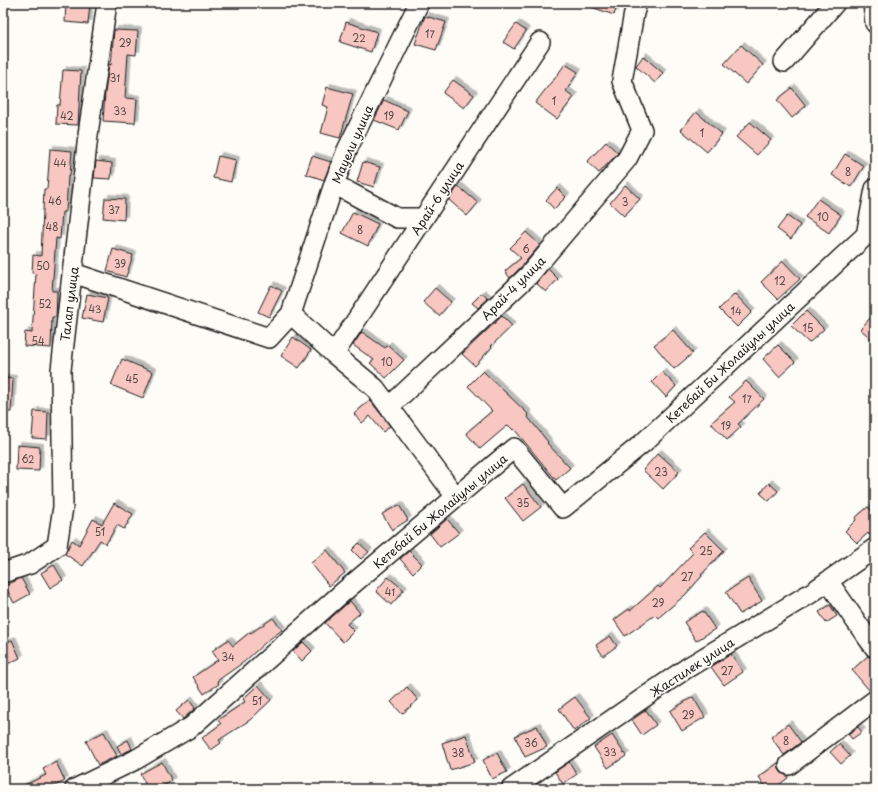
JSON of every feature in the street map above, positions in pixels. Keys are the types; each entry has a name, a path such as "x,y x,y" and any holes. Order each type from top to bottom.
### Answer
{"street":[{"name":"Талап улица","path":"3,573 30,564 57,546 63,507 62,370 89,126 107,3"},
{"name":"Мауели улица","path":"291,314 334,184 347,150 419,3"},
{"name":"Арай-4 улица","path":"389,407 529,275 627,159 642,130 622,80 637,3"},
{"path":"784,62 835,3"},
{"path":"874,3 875,23"},
{"name":"Арай-6 улица","path":"334,354 540,42"},
{"path":"334,184 397,218 424,218"},
{"name":"Кетебай Би Жолайулы улица","path":"75,789 135,760 191,727 342,593 514,448 563,508 643,443 866,235 875,189"},
{"path":"73,273 269,338 291,314 334,354 375,388 456,497"},
{"name":"Жастилек улица","path":"511,789 687,668 812,593 875,548"},
{"path":"828,581 875,648"},
{"path":"789,765 875,700"}],"building":[{"path":"66,3 90,3 88,24 65,22"},
{"path":"583,3 618,3 614,15"},
{"path":"425,16 446,22 436,50 415,44"},
{"path":"346,22 377,32 371,52 340,42"},
{"path":"516,24 526,31 514,49 503,42"},
{"path":"114,30 138,31 136,55 128,54 125,98 137,99 135,123 103,121 105,93 109,64 111,65"},
{"path":"741,45 763,65 746,84 724,64"},
{"path":"643,56 663,73 655,83 636,66"},
{"path":"565,64 578,72 566,91 574,97 557,119 535,103"},
{"path":"63,70 81,71 78,125 56,124 57,105 60,105"},
{"path":"453,80 474,95 464,108 443,93"},
{"path":"327,87 353,94 340,138 321,133 328,107 322,105"},
{"path":"792,88 806,106 792,118 777,100"},
{"path":"384,100 408,111 399,130 374,120"},
{"path":"696,112 722,134 707,152 681,130"},
{"path":"750,122 771,140 757,155 736,137"},
{"path":"606,142 618,153 599,173 587,162"},
{"path":"50,149 72,151 70,175 68,175 66,212 62,212 60,239 56,238 52,291 57,291 56,317 52,317 51,348 24,346 25,332 32,333 36,274 32,273 33,255 41,256 44,189 47,189"},
{"path":"845,154 864,166 851,187 832,175"},
{"path":"218,156 236,160 231,182 213,178"},
{"path":"312,156 331,162 324,180 306,174"},
{"path":"96,161 112,163 111,179 94,178"},
{"path":"363,162 380,167 374,187 357,182"},
{"path":"625,185 640,199 624,216 610,203"},
{"path":"458,186 478,203 467,216 449,200"},
{"path":"557,188 566,197 554,209 546,200"},
{"path":"105,198 125,199 124,220 103,218"},
{"path":"818,199 841,215 829,233 805,217"},
{"path":"353,212 378,224 368,246 342,233"},
{"path":"787,216 800,225 791,239 777,229"},
{"path":"526,232 540,245 510,278 505,271 521,258 510,248"},
{"path":"113,249 133,255 126,277 107,271"},
{"path":"783,261 800,279 778,299 761,282"},
{"path":"548,269 558,279 546,292 536,283"},
{"path":"271,285 282,291 269,317 258,312"},
{"path":"435,288 451,302 439,316 423,302"},
{"path":"482,293 488,299 478,308 472,303"},
{"path":"87,294 108,298 103,322 82,318"},
{"path":"735,294 752,312 737,327 719,309"},
{"path":"806,311 824,329 809,343 791,326"},
{"path":"875,313 875,342 860,329"},
{"path":"502,316 512,326 491,346 492,347 475,366 462,354"},
{"path":"673,330 693,353 674,369 654,345"},
{"path":"362,332 385,348 388,345 404,360 386,378 370,363 374,360 353,345"},
{"path":"293,337 311,350 299,368 281,356"},
{"path":"778,345 795,362 779,377 763,359"},
{"path":"122,359 153,372 143,398 111,385"},
{"path":"483,371 528,414 527,416 548,442 547,443 570,468 556,480 514,429 513,430 508,425 480,449 466,433 492,411 468,386"},
{"path":"662,372 676,386 666,397 652,382"},
{"path":"3,378 13,379 11,412 3,412"},
{"path":"746,381 764,399 738,424 741,427 727,440 711,423 735,402 729,397"},
{"path":"370,400 390,426 383,432 370,416 362,423 354,414"},
{"path":"34,411 48,412 47,439 32,438"},
{"path":"17,445 40,447 39,471 16,470"},
{"path":"658,453 679,472 663,489 643,470"},
{"path":"769,483 778,491 769,501 760,493"},
{"path":"523,484 541,507 523,521 505,498"},
{"path":"114,503 133,514 124,529 117,525 106,544 100,540 83,566 65,554 72,540 79,545 93,519 102,524"},
{"path":"399,505 408,520 392,530 382,514"},
{"path":"868,507 875,514 875,530 869,535 868,533 857,543 845,531 856,520 855,518"},
{"path":"447,519 459,533 440,547 430,534"},
{"path":"705,532 724,551 701,575 702,576 685,595 658,618 655,615 625,636 614,620 629,609 630,611 658,586 660,588 693,553 688,548"},
{"path":"359,543 369,552 361,559 352,550"},
{"path":"327,550 345,573 329,586 311,563"},
{"path":"409,551 422,564 413,573 400,559"},
{"path":"54,565 63,580 50,588 41,573"},
{"path":"388,577 404,590 391,605 376,591"},
{"path":"21,578 30,594 14,603 5,586"},
{"path":"748,578 762,601 740,614 726,592"},
{"path":"350,601 360,613 347,624 354,631 343,642 325,623"},
{"path":"830,605 837,616 826,623 819,612"},
{"path":"703,611 715,629 696,641 684,622"},
{"path":"273,618 282,630 267,641 244,662 217,681 219,684 204,694 193,677 218,660 212,651 228,640 233,646 250,632 251,633"},
{"path":"610,636 617,646 603,656 596,645"},
{"path":"12,640 20,658 3,666 3,644"},
{"path":"303,642 312,651 302,661 293,651"},
{"path":"731,654 743,672 724,685 711,667"},
{"path":"868,656 875,659 875,685 869,690 852,670"},
{"path":"258,685 271,700 250,720 219,740 221,743 211,750 202,738 221,724 218,720 245,702 243,699"},
{"path":"407,687 418,700 402,714 391,702"},
{"path":"575,697 591,718 574,731 559,709"},
{"path":"693,697 705,717 682,731 670,711"},
{"path":"189,700 195,708 183,719 176,711"},
{"path":"646,710 656,725 642,735 632,720"},
{"path":"788,724 801,742 784,755 771,737"},
{"path":"537,726 547,747 525,757 515,736"},
{"path":"858,727 862,732 852,739 848,734"},
{"path":"104,732 117,756 98,765 86,741"},
{"path":"466,735 475,762 450,770 442,743"},
{"path":"612,735 626,756 608,768 594,747"},
{"path":"128,740 132,749 121,754 117,746"},
{"path":"839,744 850,756 841,764 830,752"},
{"path":"497,753 507,772 492,779 483,760"},
{"path":"56,762 65,781 48,789 17,789 46,775 43,769"},
{"path":"162,762 172,781 157,789 148,789 140,774"},
{"path":"569,762 577,774 563,784 555,772"},
{"path":"778,763 780,771 788,778 773,789 767,789 759,777"}]}
